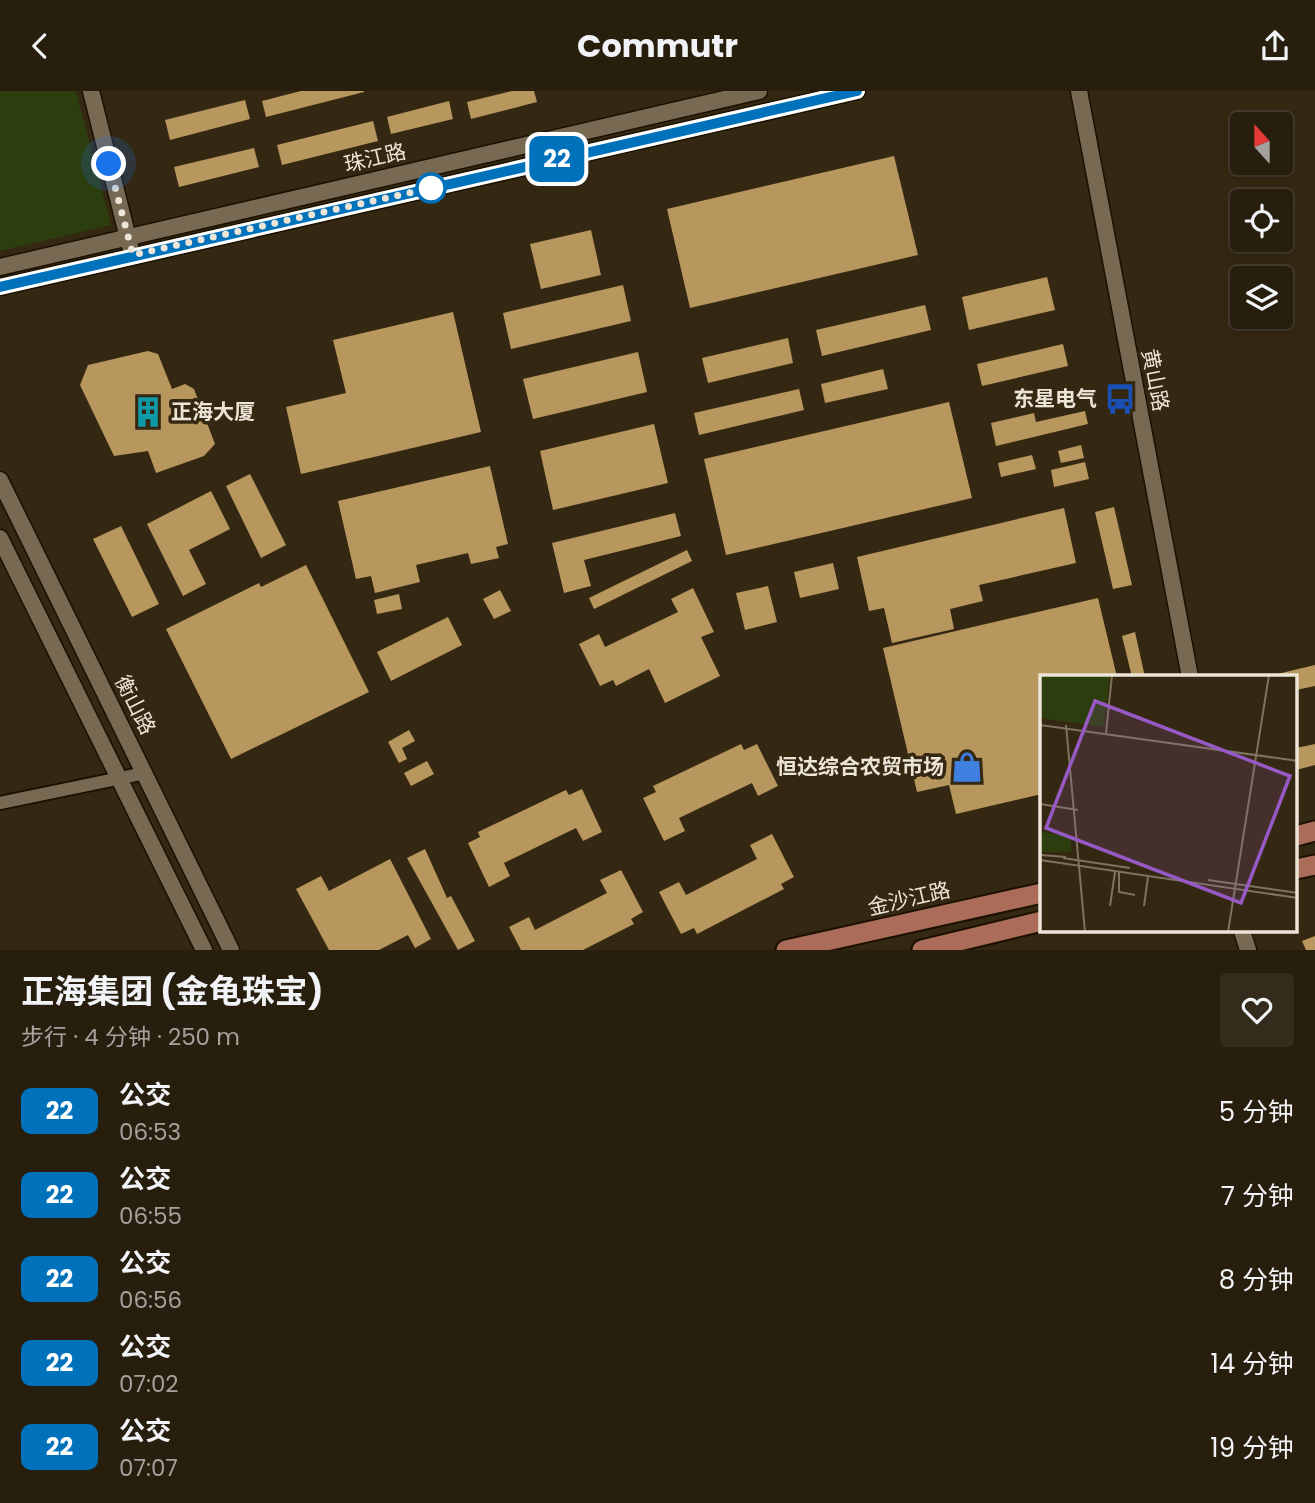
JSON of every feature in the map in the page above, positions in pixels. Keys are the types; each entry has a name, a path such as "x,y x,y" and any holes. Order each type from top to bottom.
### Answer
{"main road":[{"path":"91,91 133,255"},
{"name":"珠江路","path":"0,268 759,91"},
{"path":"0,287 857,91"},
{"name":"黄山路","path":"1079,91 1191,675"},
{"name":"衡山路","path":"0,480 231,950"},
{"path":"0,538 204,950"},
{"path":"1298,835 1315,831"},
{"name":"金沙江路","path":"786,950 1040,893"},
{"path":"922,950 1040,921"},
{"path":"1243,933 1248,950"}],"street":[{"path":"0,803 119,780 145,772"}],"green space":[{"path":"0,91 76,91 111,225 0,251"}],"building":[{"path":"301,91 364,92 266,117 262,101"},
{"path":"512,91 534,91 537,102 471,119 467,102"},
{"path":"245,100 250,119 170,140 165,120"},
{"path":"449,101 453,119 391,134 387,117"},
{"path":"373,121 378,141 282,165 277,145"},
{"path":"254,148 259,167 179,187 174,167"},
{"path":"894,156 918,255 690,308 667,209"},
{"path":"591,230 601,275 541,289 530,244"},
{"path":"1047,277 1055,310 969,330 962,297"},
{"path":"623,285 631,321 511,349 503,313"},
{"path":"925,305 931,330 822,356 816,330"},
{"path":"453,312 481,432 301,474 286,407 346,393 333,340"},
{"path":"788,338 793,363 708,383 702,358"},
{"path":"1063,344 1068,366 982,386 977,364"},
{"name":"正海大厦","path":"148,351 158,354 172,389 185,384 194,389 215,444 204,456 156,473 148,451 114,456 80,385 88,365"},
{"path":"638,352 647,392 533,419 523,379"},
{"path":"883,369 888,389 825,403 821,384"},
{"path":"799,389 804,410 699,435 694,413"},
{"path":"949,402 972,498 726,555 704,459"},
{"path":"1085,411 1088,424 996,446 991,423 1034,413 1036,422"},
{"path":"654,424 668,483 553,510 540,451"},
{"path":"1081,445 1084,458 1061,463 1058,451"},
{"path":"1032,455 1036,469 1001,477 998,463"},
{"path":"1085,462 1089,479 1054,487 1051,470"},
{"path":"490,466 508,544 496,547 499,558 471,564 468,553 416,565 420,582 375,593 371,576 356,579 338,501"},
{"path":"250,474 286,545 261,558 226,486"},
{"path":"211,491 230,529 189,550 206,584 183,596 147,524"},
{"path":"1114,507 1132,585 1113,589 1095,512"},
{"path":"1064,508 1076,563 979,585 983,601 950,609 954,629 892,643 884,608 869,611 857,557"},
{"path":"675,513 681,536 584,560 591,586 564,593 552,543"},
{"path":"121,526 159,604 132,617 93,539"},
{"path":"687,550 692,561 594,609 589,598"},
{"path":"833,563 839,589 800,598 794,572"},
{"path":"306,565 369,692 231,759 166,629 259,583 261,587"},
{"path":"768,586 777,622 745,630 736,593"},
{"path":"693,588 714,632 701,637 720,676 665,703 649,669 616,686 613,680 600,686 579,644 599,634 605,647 678,612 671,599"},
{"path":"500,590 511,611 494,619 483,599"},
{"path":"399,594 402,609 377,614 374,600"},
{"path":"1098,598 1117,675 1040,675 1040,794 956,814 949,785 917,792 883,648"},
{"path":"448,617 462,645 391,681 377,652"},
{"path":"1135,632 1145,675 1132,675 1122,636"},
{"path":"1315,665 1315,686 1298,690 1298,675 1273,675"},
{"path":"409,730 415,741 402,748 407,759 399,763 388,742"},
{"path":"741,744 744,750 757,744 778,786 758,796 752,783 679,818 685,831 664,841 643,798 656,792 653,786"},
{"path":"1315,744 1315,765 1298,769 1298,748"},
{"path":"427,761 434,774 411,786 404,773"},
{"path":"582,789 602,832 583,841 576,828 504,863 510,876 489,887 468,843 480,837 478,832 566,790 569,795"},
{"path":"772,834 794,877 781,884 784,889 697,934 694,928 681,934 659,892 679,882 686,895 757,859 750,845"},
{"path":"425,849 447,898 451,896 475,941 458,950 407,858"},
{"path":"390,859 431,939 415,948 408,935 379,950 329,950 296,889 321,876 329,891"},
{"path":"621,870 643,912 631,919 634,924 583,950 521,950 509,927 529,917 535,930 607,893 600,880"},
{"path":"1315,936 1315,950 1306,950 1302,941"}],"bus line":[{"name":"22","path":"0,287 857,91"}],"place":[{"name":"东星电气","path":"1120,399"},
{"name":"正海大厦","path":"148,412"},
{"name":"恒达综合农贸市场","path":"967,767"}],"route":[{"path":"109,164 133,255 431,188"}]}
